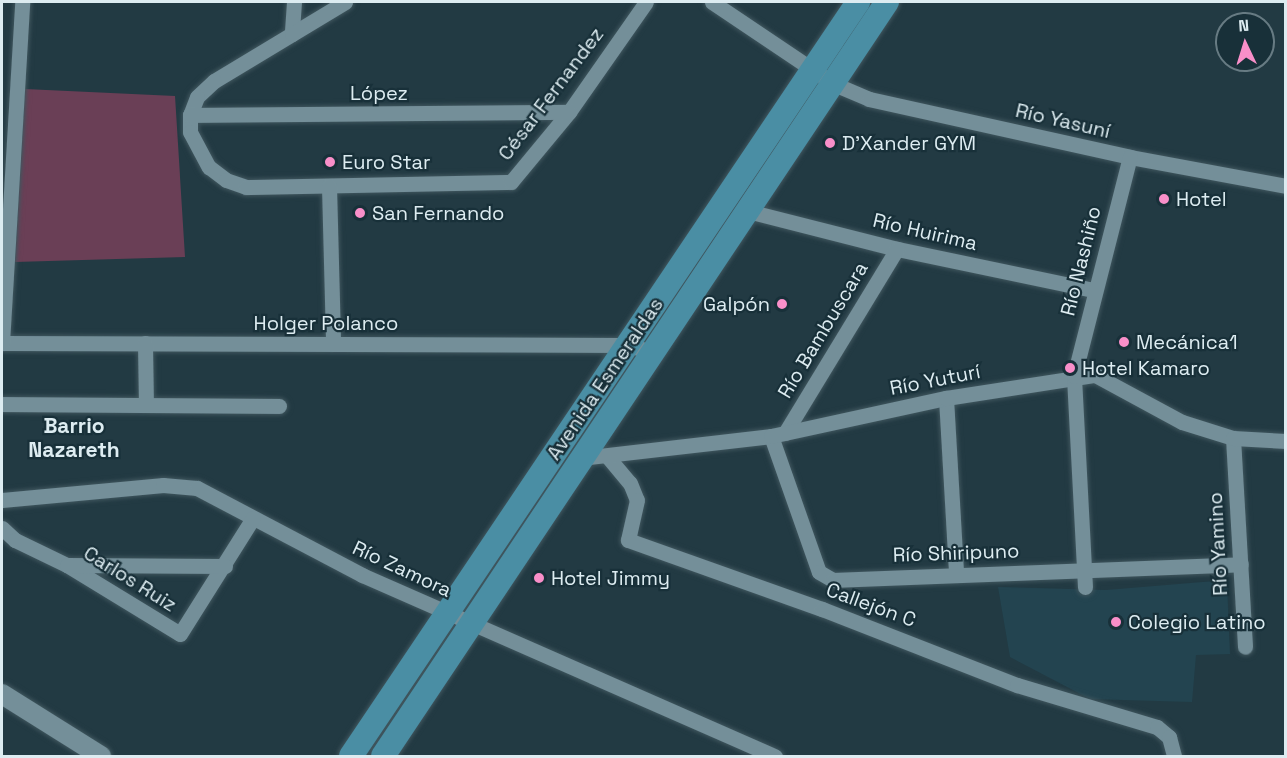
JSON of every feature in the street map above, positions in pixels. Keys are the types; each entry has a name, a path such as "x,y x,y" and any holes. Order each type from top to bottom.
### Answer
{"main road":[{"name":"Avenida Esmeraldas","path":"351,756 858,2"},
{"name":"Avenida Esmeraldas","path":"383,756 650,351 748,211 887,2"}],"street":[{"path":"2,343 8,93 22,2"},
{"path":"292,34 294,2"},
{"path":"333,344 329,186 246,187 226,180 209,167 198,151 190,132 190,115 198,97 214,81 345,2"},
{"name":"César Fernandez","path":"329,186 511,182 569,112 646,2"},
{"name":"Río Yasuní","path":"712,2 834,84 869,99 1130,157 1286,186"},
{"name":"López","path":"190,115 569,112"},
{"name":"Río Nashiño","path":"1085,587 1074,376 1094,290 1130,157"},
{"name":"Río Huirima","path":"748,211 897,249 1094,290"},
{"name":"Río Bambuscara","path":"778,434 897,249"},
{"name":"Holger Polanco","path":"2,343 627,345 650,351"},
{"path":"145,343 146,405"},
{"name":"Río Yuturí","path":"581,458 778,434 946,398 1074,376 1095,375 1182,422 1233,438 1286,441"},
{"path":"946,398 956,573"},
{"path":"2,404 279,406"},
{"name":"Río Shiripuno","path":"778,434 819,572 825,577 1241,564"},
{"name":"Río Yamino","path":"1233,438 1245,647"},
{"name":"Callejón C","path":"606,456 630,483 637,500 628,540 877,629 1017,685 1157,727 1169,737 1174,756"},
{"name":"Río Zamora","path":"2,500 174,486 196,488 447,613 775,756"},
{"name":"Carlos Ruiz","path":"2,528 15,540 67,565 180,634 225,566 253,518"},
{"path":"67,565 225,566"},
{"path":"2,694 101,756"}],"shaded area":[{"path":"25,89 175,96 185,257 15,262"},
{"name":"Colegio Latino","path":"1227,580 1230,654 1196,655 1192,702 1090,699 1010,657 998,587 1106,590"}],"place":[{"name":"D'Xander GYM","path":"830,143"},
{"name":"Euro Star","path":"330,162"},
{"name":"Hotel","path":"1164,199"},
{"name":"San Fernando","path":"360,213"},
{"name":"Galpón","path":"782,304"},
{"name":"Mecánica1","path":"1124,342"},
{"name":"Hotel Kamaro","path":"1070,368"},
{"name":"Hotel Jimmy","path":"539,578"},
{"name":"Colegio Latino","path":"1116,622"}],"district":[{"name":"Barrio Nazareth","path":"74,438"}]}
